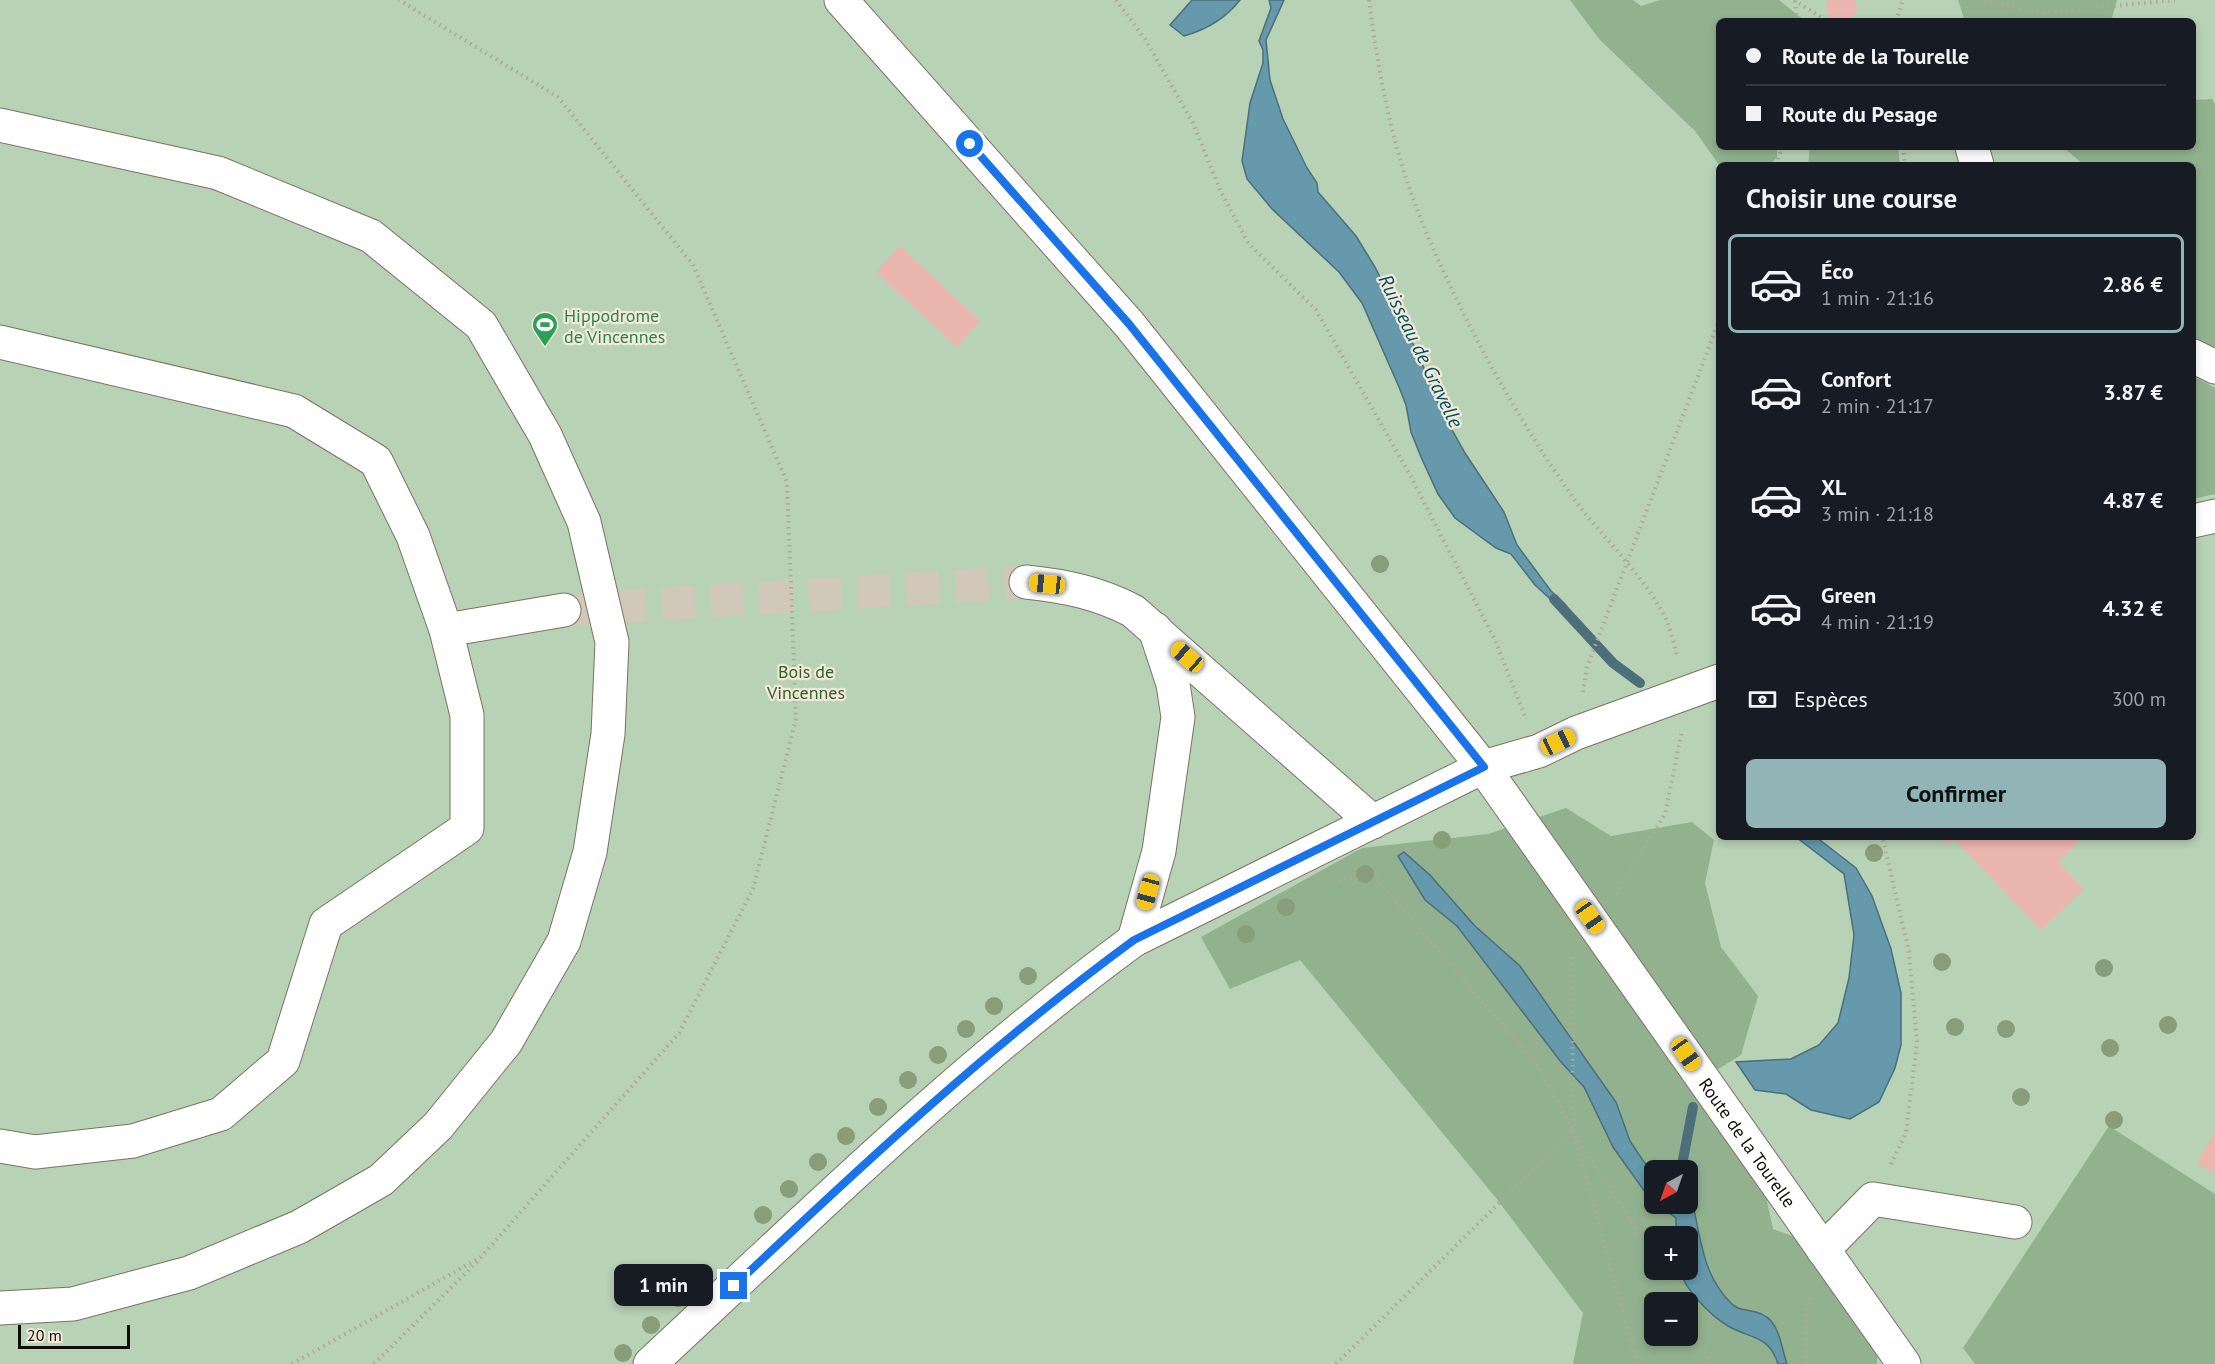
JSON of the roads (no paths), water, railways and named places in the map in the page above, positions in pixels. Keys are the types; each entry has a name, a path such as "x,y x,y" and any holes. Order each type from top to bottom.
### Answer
{"street":[{"name":"Route de la Tourelle","path":"841,0 1129,324 1484,767 1904,1364"},
{"path":"0,125 218,173 371,236 481,326 545,435 584,522 612,642 608,735 590,852 564,941 506,1042 438,1126 381,1180 299,1227 189,1273 73,1304 0,1308"},
{"path":"0,342 294,411 376,461 412,536 446,630 467,715 467,828 326,924 283,1060 221,1114 133,1141 35,1152 0,1146"},
{"path":"2196,358 2215,367"},
{"path":"2196,520 2215,516"},
{"path":"1026,582 1068,586 1111,599 1154,628 1373,822"},
{"path":"446,630 564,610"},
{"path":"1134,940 1159,851 1178,717 1173,684 1154,628"},
{"path":"650,1364 901,1129 1134,940 1484,767 1539,751 1576,733 1704,687"},
{"path":"1823,1250 1873,1198 2015,1222"}],"water":[{"path":"1192,0 1240,0 1215,22 1184,36 1170,25"},
{"path":"1269,0 1284,0 1266,40 1270,80 1283,119 1317,183 1318,192 1356,236 1375,267 1419,356 1441,410 1465,453 1504,512 1517,545 1551,591 1566,605 1562,610 1535,585 1511,554 1496,548 1455,518 1438,494 1421,457 1411,432 1406,405 1362,303 1339,272 1272,209 1247,179 1242,161 1250,103 1263,63 1263,50 1259,41 1271,8"},
{"path":"1800,840 1820,840 1856,868 1872,896 1891,949 1901,993 1901,1045 1895,1068 1879,1102 1850,1119 1811,1110 1786,1094 1755,1090 1736,1062 1791,1059 1819,1045 1838,1023 1849,978 1854,935 1844,874"},
{"path":"1404,852 1430,875 1475,926 1520,966 1616,1102 1630,1141 1644,1162 1644,1191 1613,1147 1584,1087 1561,1062 1457,926 1425,900 1398,856"},
{"path":"1670,1214 1695,1214 1697,1226 1676,1226 1676,1218"},
{"path":"1698,1230 1708,1267 1721,1292 1734,1306 1764,1315 1770,1320 1778,1333 1787,1364 1778,1364 1770,1348 1758,1339 1721,1321 1698,1300 1698,1292 1691,1292 1684,1280 1698,1280"}],"waterway":[{"name":"Ruisseau de Gravelle","path":"1554,599 1613,663 1640,683"},
{"name":"Ruisseau de Gravelle","path":"1683,1160 1693,1107"}],"tunnel":[{"path":"564,610 1026,582"}],"place":[{"name":"Hippodrome de Vincennes","path":"545,348"}],"park label":[{"name":"Bois de Vincennes","path":"806,681"}]}
